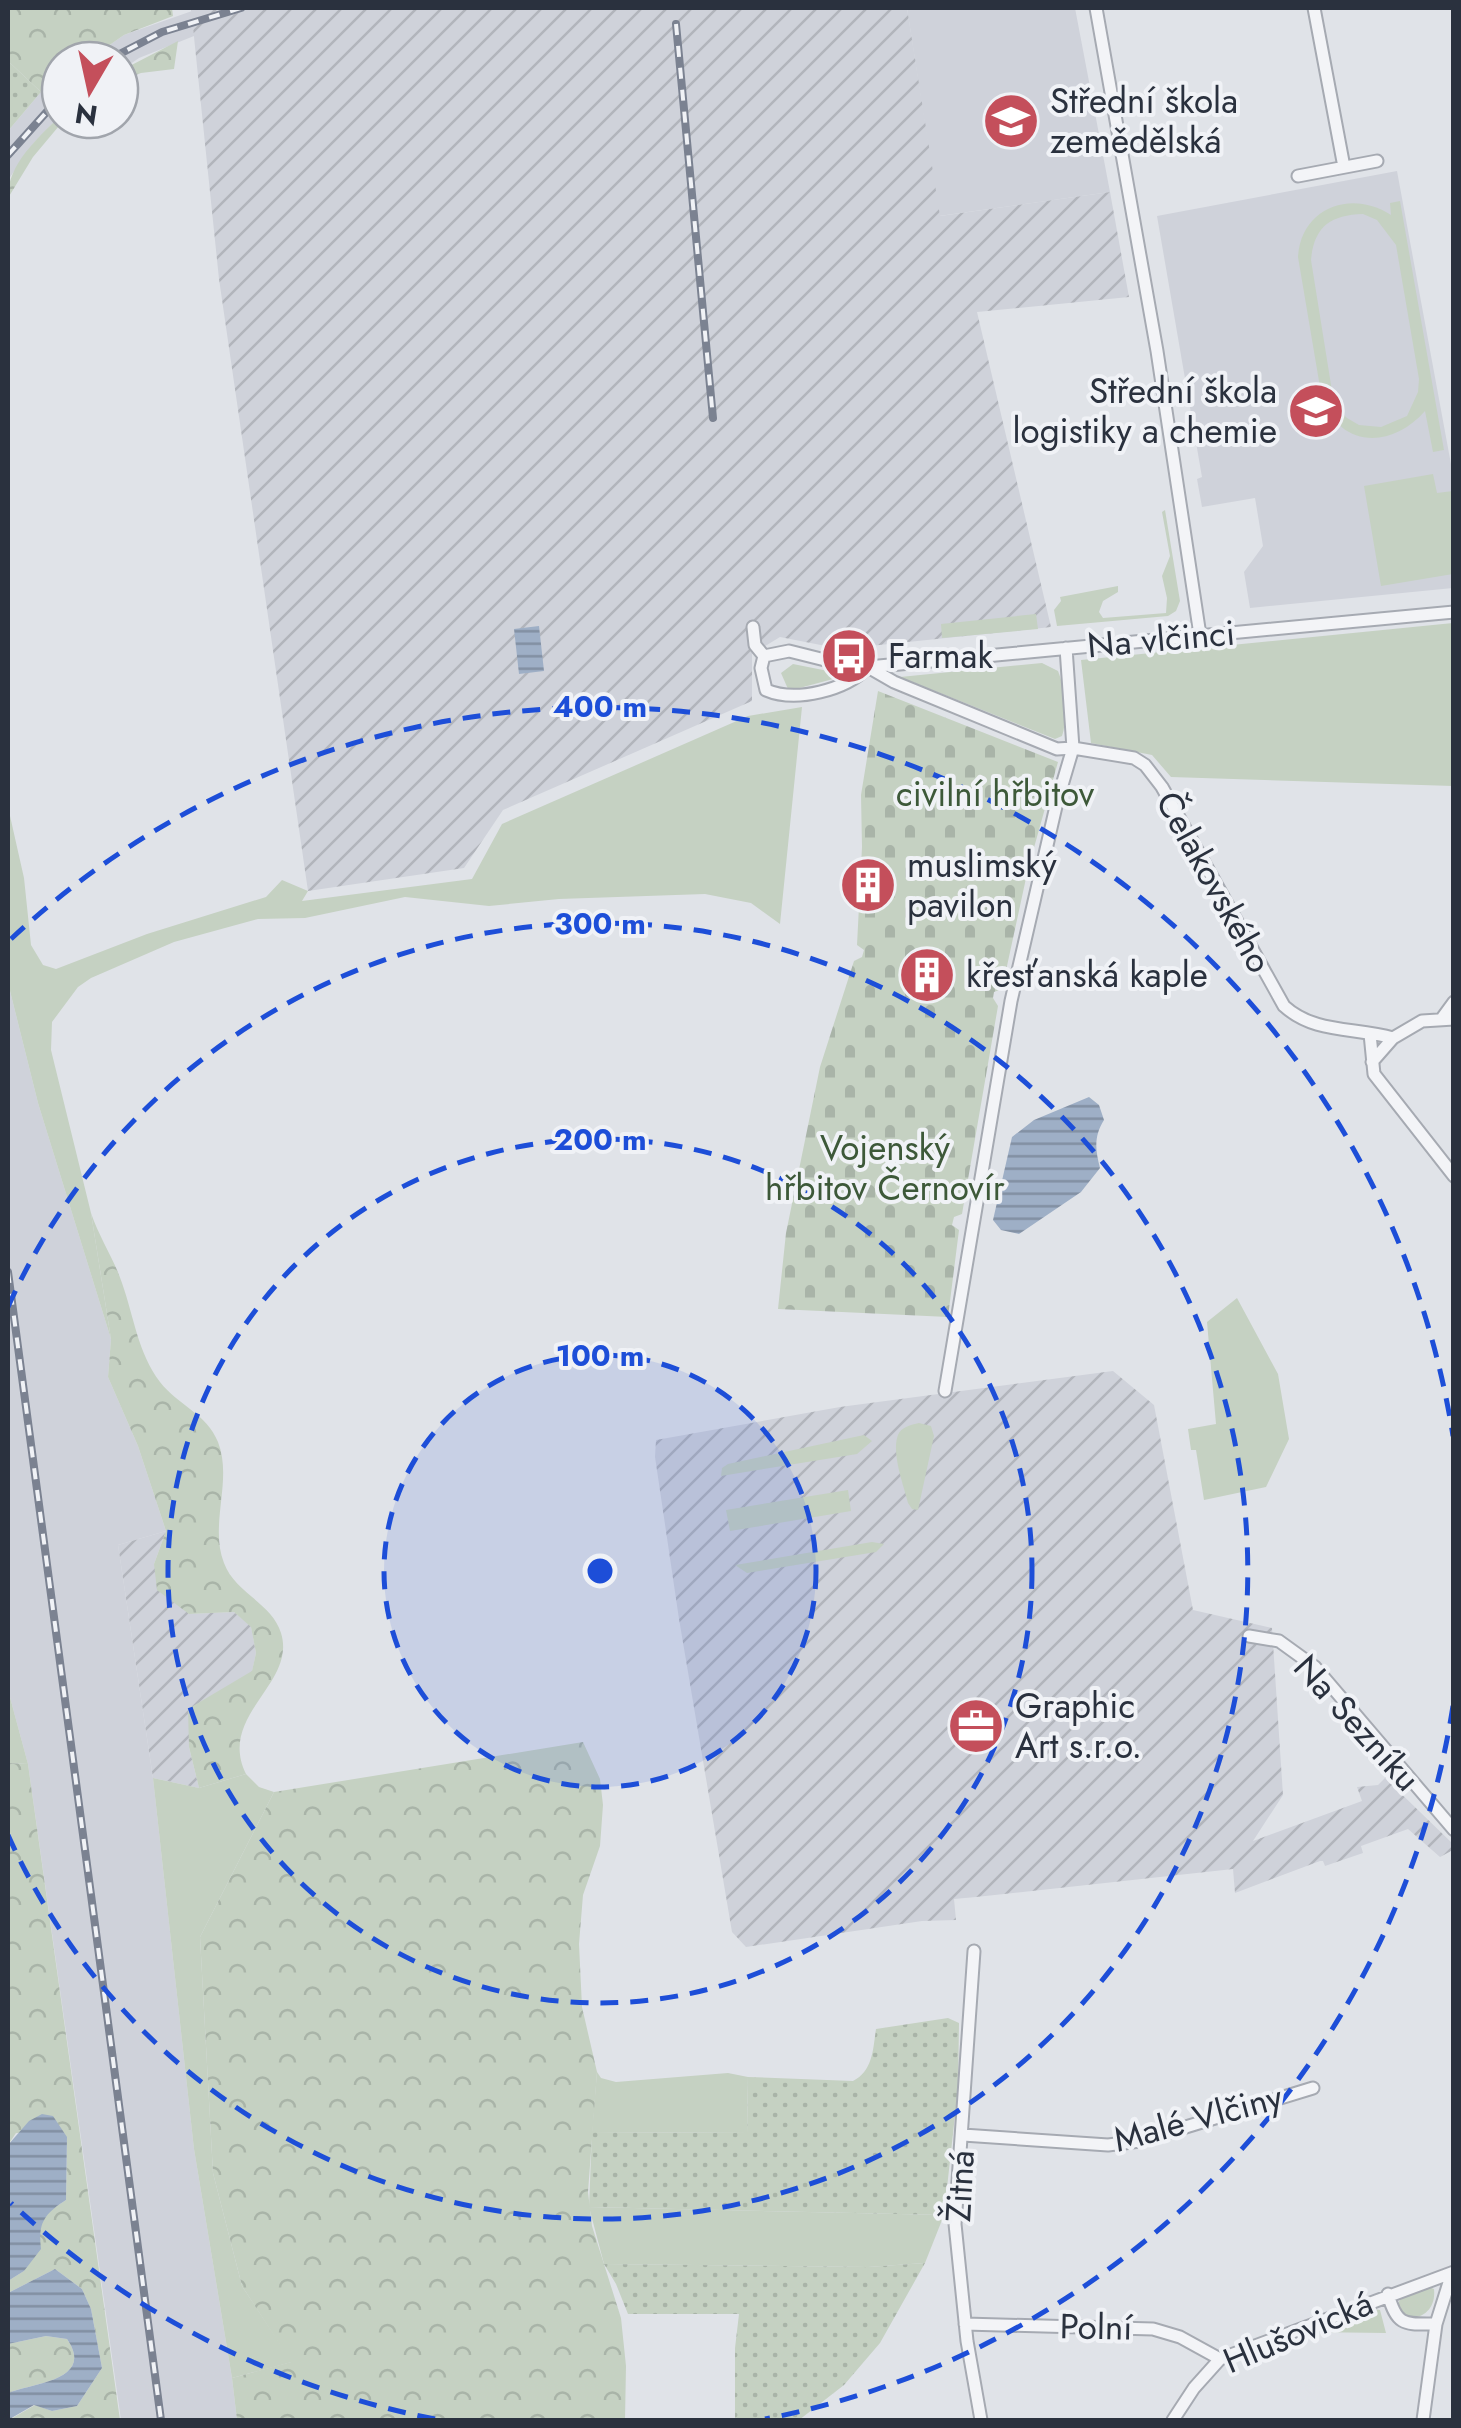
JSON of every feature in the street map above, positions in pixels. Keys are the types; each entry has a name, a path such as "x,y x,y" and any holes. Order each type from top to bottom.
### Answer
{"street":[{"path":"1096,8 1157,351 1200,636"},
{"path":"1314,8 1344,167"},
{"path":"1298,176 1377,161"},
{"name":"Na vlčinci","path":"868,667 856,680 808,694 780,696 766,690 761,668 764,656 790,651 868,667 1454,612"},
{"path":"752,627 755,645 764,656"},
{"path":"945,1391 1011,1001 1073,748 1066,648"},
{"name":"Čelakovského","path":"868,667 894,682 1057,749 1134,758 1151,771 1284,1006 1306,1022 1393,1038"},
{"path":"1372,1062 1393,1038 1414,1025 1448,1018 1454,1002"},
{"path":"1370,1034 1372,1070 1379,1082 1454,1176"},
{"name":"Na Sezníku","path":"1249,1636 1279,1641 1315,1667 1454,1830"},
{"name":"Žitná","path":"974,1950 955,2224 980,2420"},
{"name":"Malé Vlčiny","path":"963,2134 1108,2145 1140,2141 1313,2088"},
{"path":"1422,2420 1438,2320 1453,2273"},
{"name":"Hlušovická","path":"1173,2420 1220,2358 1453,2273"},
{"name":"Hlušovická","path":"1388,2294 1394,2315 1406,2324 1438,2320"},
{"path":"1438,2320 1454,2318"},
{"name":"Polní","path":"965,2324 1153,2329 1220,2358"}],"shaded area":[{"path":"191,8 907,8 940,216 1110,192 1129,297 977,312 1051,627 841,649 780,637 752,654 752,701 503,810 464,868 308,891 219,279"},
{"name":"Střední škola zemědělská","path":"907,8 1075,8 1110,192 939,216"},
{"path":"192,11 194,36 140,58 140,40 117,40"},
{"path":"40,93 40,137 8,180 8,131"},
{"name":"Střední škola logistiky a chemie","path":"1397,171 1453,475 1453,588 1250,608 1244,572 1263,546 1255,498 1202,507 1197,479 1202,477 1157,216"},
{"path":"8,983 38,1103 111,1339 108,1377 138,1446 166,1531 118,1545 153,1778 194,2149 237,2420 121,2420 28,1764 8,1690"},
{"path":"1113,1371 1154,1405 1193,1610 1272,1628 1283,1795 1253,1841 1362,1801 1357,1787 1378,1785 1385,1778 1453,1844 1453,1850 1440,1857 1408,1829 1361,1846 1363,1853 1325,1866 1320,1861 1235,1893 1233,1869 954,1899 956,1920 922,1921 746,1947 732,1932 679,1619 655,1457 656,1440 840,1407"},
{"path":"166,1531 154,1564 189,1614 234,1612 251,1626 256,1653 252,1672 189,1747 199,1788 153,1778 118,1545"}],"green space":[{"path":"8,8 172,8 173,16 117,40 40,40 40,91 8,61"},
{"path":"178,41 174,69 140,73 140,61"},
{"path":"8,61 40,93 8,131"},
{"path":"40,136 40,140 47,140 8,198 12,174"},
{"path":"1400,201 1444,450 1433,452 1425,411 1397,433 1366,438 1339,425 1321,393 1298,257 1301,240 1318,215 1331,208 1360,204 1391,215 1390,203","holes":["1363,214 1377,220 1396,245 1419,379 1418,392 1407,416 1381,427 1359,425 1338,409 1311,260 1320,231 1333,220"]},
{"path":"1433,474 1437,493 1453,491 1453,574 1381,586 1364,486"},
{"path":"1165,510 1180,601 1176,611 1168,616 1057,626 1054,610 1060,597 1118,586 1118,592 1103,601 1099,612 1103,618 1166,613 1162,576 1170,556 1162,512"},
{"path":"1036,614 1038,629 942,638 941,624"},
{"path":"1453,623 1453,786 1171,777 1152,755 1091,743 1081,660"},
{"path":"1042,663 1058,671 1064,695 1064,729 1062,736 1055,739 900,677"},
{"path":"793,664 848,675 792,690 781,673"},
{"name":"Vojenský hřbitov Černovír","path":"878,691 1058,762 1028,869 1002,989 994,992 998,1006 962,1214 954,1217 952,1225 959,1230 948,1317 778,1309 786,1233 820,1067 854,961 862,957 864,950 857,945 861,795"},
{"path":"802,707 780,924 751,903 705,894 559,899 489,906 405,897 305,918 258,919 174,942 78,987 52,1022 51,1050 91,1213 111,1339 38,1103 8,983 8,807 24,878 31,945 43,965 56,969 147,934 266,897 282,880 308,891 302,901 472,879 502,824 748,716"},
{"path":"91,1213 119,1274 141,1347 153,1371 167,1390 207,1424 218,1442 223,1472 219,1533 224,1563 236,1582 270,1614 281,1633 283,1651 278,1668 241,1734 240,1753 246,1774 199,1788 189,1747 188,1709 252,1671 256,1653 251,1627 234,1612 189,1614 157,1590 154,1564 166,1531 138,1446 108,1377 111,1339"},
{"path":"1237,1298 1278,1374 1289,1439 1266,1487 1204,1500 1196,1450 1191,1450 1188,1429 1216,1424 1207,1322"},
{"path":"919,1423 931,1426 934,1436 918,1510 908,1503 896,1442 899,1432"},
{"path":"864,1435 872,1441 857,1454 721,1476 722,1468 728,1464"},
{"path":"848,1490 851,1511 730,1531 726,1510"},
{"path":"872,1542 884,1544 876,1552 747,1573 735,1565"},
{"path":"8,1690 28,1764 8,1763"},
{"path":"583,1742 600,1779 603,1805 600,1846 583,1895 579,1944 582,2007 597,2072 588,2192 592,2226 621,2318 626,2366 625,2420 237,2420 232,2378 291,2362 242,2286 213,2173 200,1937 274,1792"},
{"path":"8,1763 28,1764 120,2420 9,2420 35,2405 52,2411 77,2406 102,2368 91,2309 82,2289 55,2269 8,2293 8,2281 24,2271 45,2214 66,2200 67,2137 16,2133 8,2145"},
{"path":"246,1774 259,1787 274,1792 200,1937 213,2173 242,2286 292,2362 232,2378 194,2149 153,1778 199,1788"},
{"path":"948,2018 959,2023 958,2088 944,2215 589,2207 592,2132 747,2133 748,2077 853,2081 868,2065 876,2029"},
{"path":"597,2072 601,2078 616,2082 728,2073 748,2077 747,2133 592,2132"},
{"path":"589,2207 944,2215 925,2263 868,2267 604,2264"},
{"path":"925,2263 880,2343 844,2385 799,2420 735,2420 739,2314 628,2314 604,2264 868,2267"},
{"path":"1427,2286 1434,2289 1431,2306 1424,2314 1407,2318 1397,2308 1401,2299"},
{"path":"1368,2308 1380,2310 1386,2333 1308,2332"},
{"path":"46,2336 67,2339 74,2353 68,2371 58,2378 8,2393 8,2344"}],"water":[{"path":"539,626 544,671 519,674 514,629"},
{"path":"1089,1097 1099,1105 1104,1120 1096,1143 1100,1168 1081,1192 1019,1234 1001,1230 993,1220 1012,1137 1034,1120"},
{"path":"42,2114 53,2116 67,2137 66,2200 44,2220 41,2249 24,2271 8,2281 8,2145 29,2121"},
{"path":"55,2269 82,2289 91,2309 102,2368 77,2406 52,2411 34,2405 8,2420 8,2393 58,2378 73,2363 74,2353 67,2339 46,2336 8,2344 8,2293"}],"railway":[{"path":"140,43 162,32 241,8"},
{"path":"676,24 713,418"},
{"path":"8,155 40,119"},
{"path":"8,1272 161,2420"}],"place":[{"name":"Střední škola zemědělská","path":"1011,121"},
{"name":"Střední škola logistiky a chemie","path":"1316,411"},
{"name":"Farmak","path":"849,656"},
{"name":"muslimský pavilon","path":"868,885"},
{"name":"křesťanská kaple","path":"927,975"},
{"name":"Graphic Art s.r.o.","path":"976,1726"}],"park label":[{"name":"civilní hřbitov","path":"995,794"}]}
